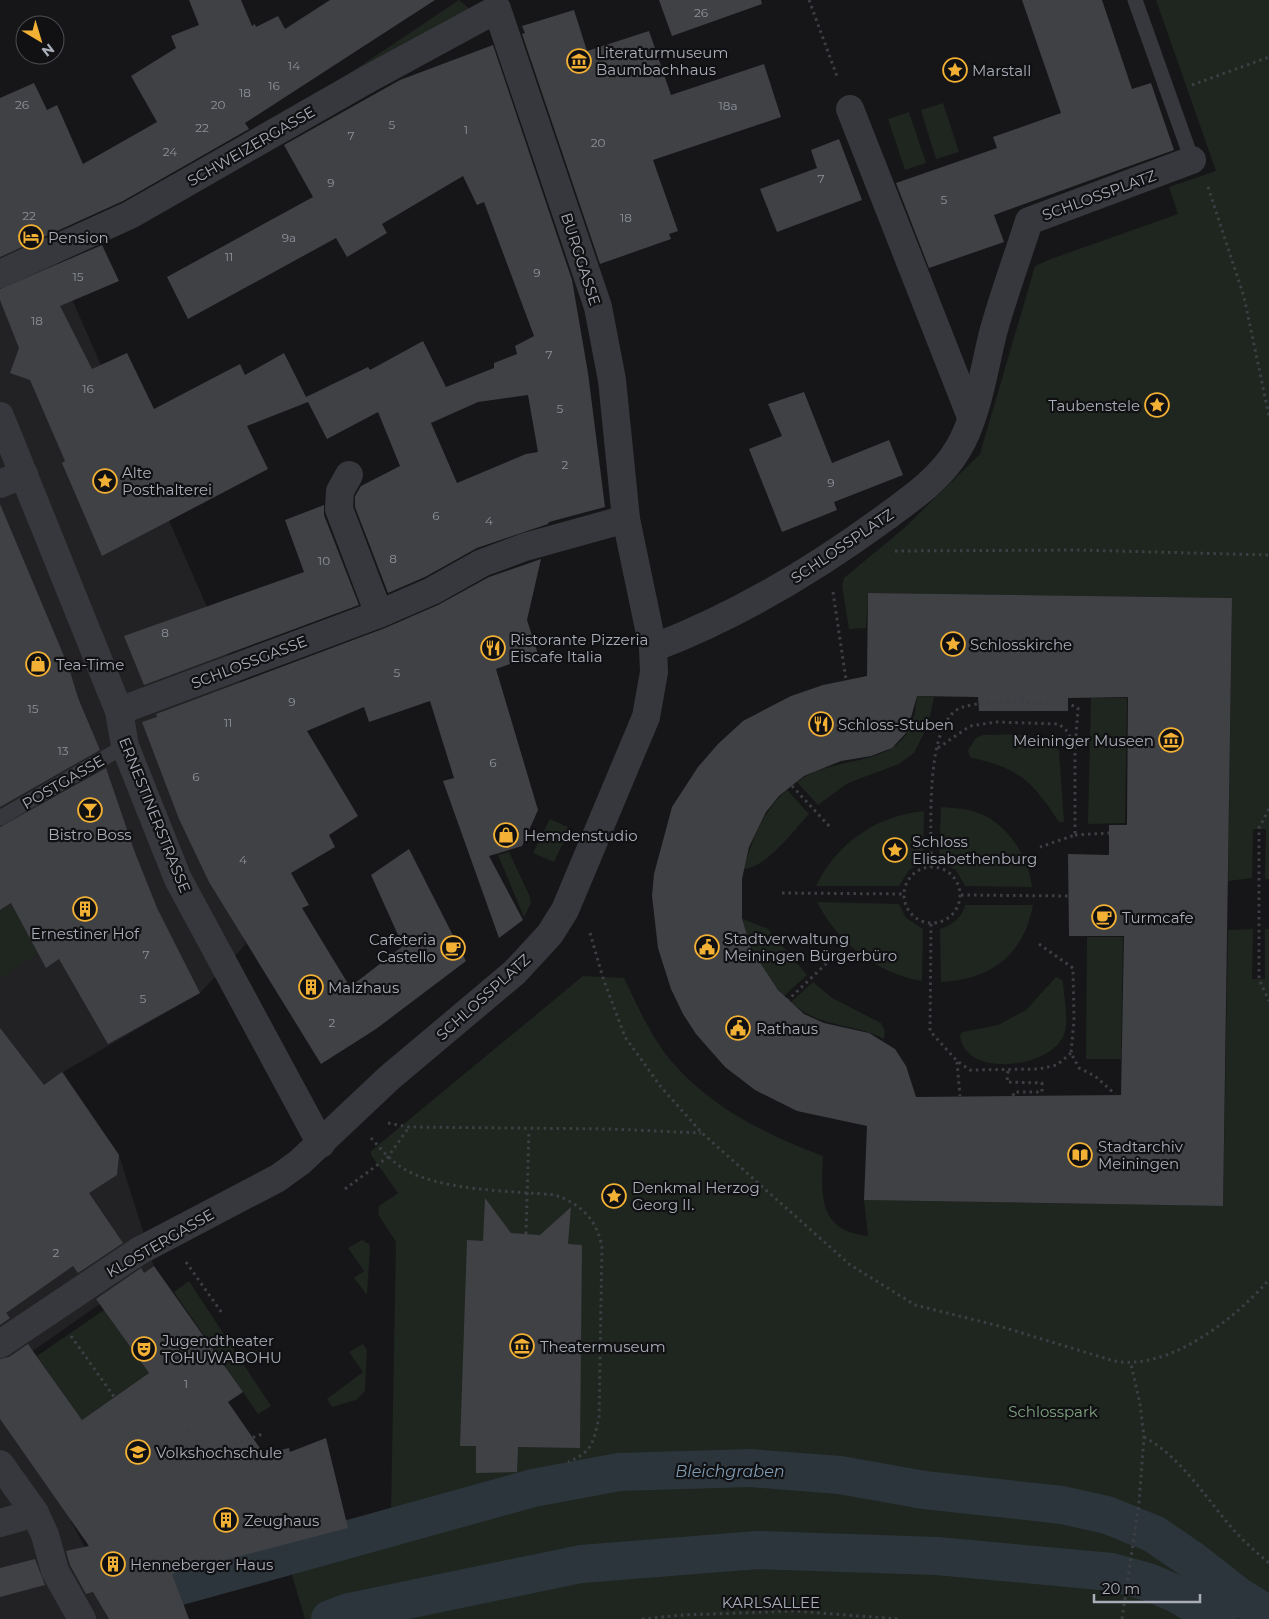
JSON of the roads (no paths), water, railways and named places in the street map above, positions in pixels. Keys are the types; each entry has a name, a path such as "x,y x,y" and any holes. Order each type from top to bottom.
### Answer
{"street":[{"name":"SCHWEIZERGASSE","path":"0,274 130,215 498,4"},
{"name":"BURGGASSE","path":"498,4 598,307 612,380 626,518"},
{"path":"850,109 971,417"},
{"name":"SCHLOSSPLATZ","path":"653,648 690,634 796,579 834,556 906,502 937,476 958,449 971,417 998,314 1029,221 1192,160"},
{"name":"ERNESTINERSTRASSE","path":"0,416 12,479 119,711 125,746 178,879 320,1144"},
{"path":"349,475 340,491 339,509 379,614"},
{"name":"SCHLOSSGASSE","path":"119,711 379,614 432,591 482,563 524,547 626,518"},
{"name":"SCHLOSSPLATZ","path":"320,1144 389,1078 515,972 550,934 577,886 646,717 654,672 653,648 626,518"},
{"name":"KLOSTERGASSE","path":"0,1344 148,1246 278,1178 320,1144"},
{"path":"0,1464 35,1512 45,1535 55,1571 77,1612"},
{"path":"0,1523 35,1512"}],"lane":[{"path":"1135,0 1192,160"},
{"name":"POSTGASSE","path":"0,818 125,746"}],"waterway":[{"name":"Bleichgraben","path":"173,1588 533,1488 619,1472 750,1468 840,1475 924,1490 1062,1505 1107,1515 1154,1534 1192,1560 1238,1596 1269,1615"},
{"name":"Bleichgraben","path":"330,1619 349,1612 581,1564 758,1550 937,1556 1112,1572 1148,1582 1177,1594 1218,1619"}],"place":[{"name":"Literaturmuseum Baumbachhaus","path":"579,61"},
{"name":"Marstall","path":"955,70"},
{"name":"Pension","path":"31,237"},
{"name":"Taubenstele","path":"1157,405"},
{"name":"Alte Posthalterei","path":"105,481"},
{"name":"Schlosskirche","path":"953,644"},
{"name":"Ristorante Pizzeria Eiscafe Italia","path":"493,648"},
{"name":"Tea-Time","path":"38,664"},
{"name":"Schloss-Stuben","path":"821,724"},
{"name":"Meininger Museen","path":"1171,740"},
{"name":"Bistro Boss","path":"90,810"},
{"name":"Hemdenstudio","path":"506,835"},
{"name":"Schloss Elisabethenburg","path":"895,850"},
{"name":"Ernestiner Hof","path":"85,909"},
{"name":"Turmcafe","path":"1104,917"},
{"name":"Stadtverwaltung Meiningen Bürgerbüro","path":"707,947"},
{"name":"Cafeteria Castello","path":"453,948"},
{"name":"Malzhaus","path":"311,987"},
{"name":"Rathaus","path":"738,1028"},
{"name":"Stadtarchiv Meiningen","path":"1080,1155"},
{"name":"Denkmal Herzog Georg II.","path":"614,1196"},
{"name":"Theatermuseum","path":"522,1346"},
{"name":"Jugendtheater TOHUWABOHU","path":"144,1349"},
{"name":"Volkshochschule","path":"138,1452"},
{"name":"Zeughaus","path":"226,1520"},
{"name":"Henneberger Haus","path":"113,1564"}],"park label":[{"name":"Schlosspark","path":"1053,1411"}]}
